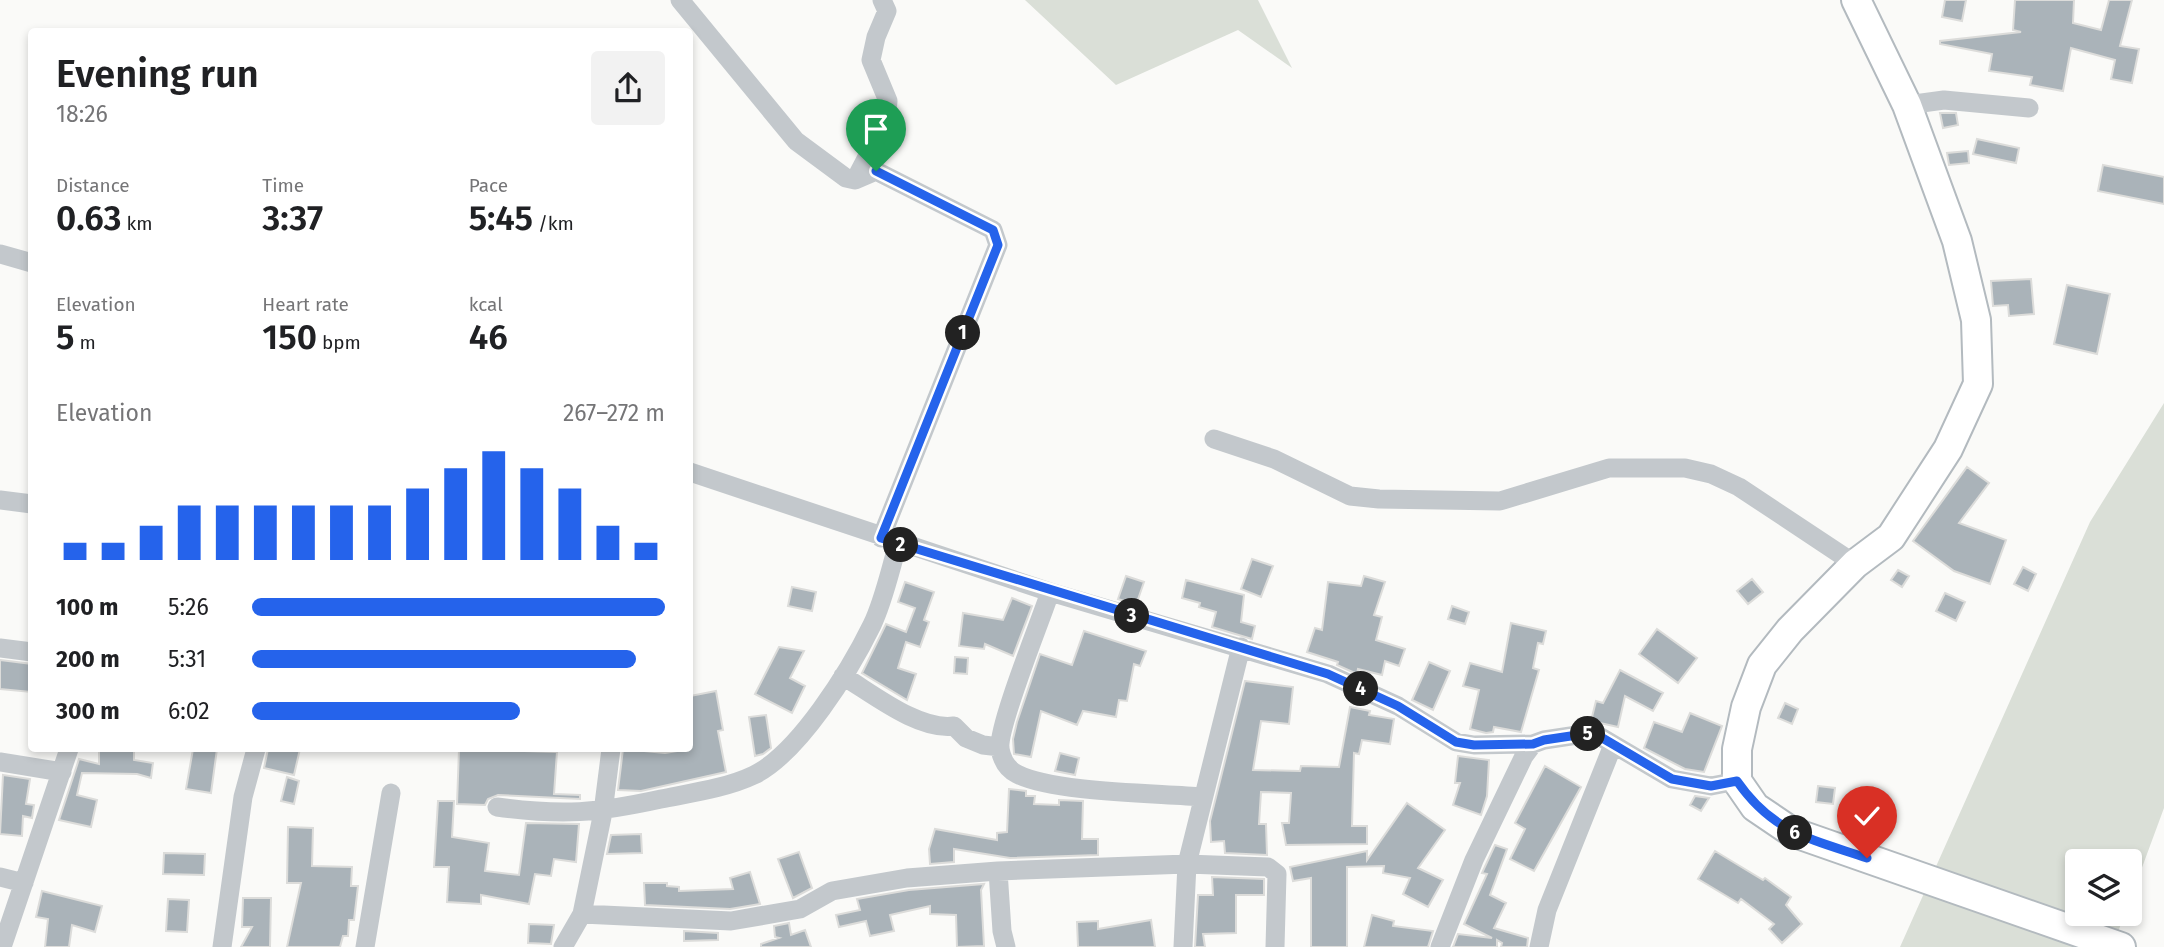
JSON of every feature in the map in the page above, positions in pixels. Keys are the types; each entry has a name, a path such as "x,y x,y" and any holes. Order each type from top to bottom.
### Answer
{"street":[{"path":"497,807 553,815 603,812 697,792 755,775 792,747 842,677 873,624 890,541 998,245 993,230 876,171 855,180 846,178 796,141 681,0"},
{"path":"855,180 886,121 888,101 871,60 887,11 882,0"},
{"path":"1856,0 1907,105 1957,241 1976,320 1978,384 1948,449 1891,537 1855,564 1790,630 1762,665 1746,707 1737,749 1737,781 1755,807 1792,832 2090,942 2121,947"},
{"path":"1907,105 1944,100 2029,107"},
{"path":"0,254 28,262"},
{"path":"1214,439 1275,459 1350,496 1379,499 1500,501 1609,468 1685,468 1711,474 1739,487 1855,564"},
{"path":"693,473 890,541 1051,592 1328,674 1398,706 1456,742 1474,745 1533,744 1584,734 1599,736 1672,779 1691,785 1711,786 1737,781"},
{"path":"0,500 28,504"},
{"path":"1051,592 1009,710 1000,747 1006,766 1018,775 1093,789 1202,797"},
{"path":"1182,947 1187,864 1241,647"},
{"path":"0,648 28,652"},
{"path":"842,677 923,723 940,728 954,726 967,738 983,745 1000,747"},
{"path":"1440,947 1474,860 1524,756 1533,744"},
{"path":"1539,947 1547,910 1613,745"},
{"path":"2,947 68,752"},
{"path":"222,947 243,797 255,752"},
{"path":"563,947 582,915 603,812 611,752"},
{"path":"0,762 61,772"},
{"path":"365,947 391,793"},
{"path":"582,915 731,921 800,909 832,891 861,885 998,871 1187,864 1268,867 1277,874 1275,947"},
{"path":"998,871 1002,931 1006,947"},
{"path":"0,877 24,883"}],"shaded area":[{"path":"1025,0 1258,0 1292,68 1238,30 1116,85"},
{"path":"2164,403 2164,808 2142,868 2142,849 2065,849 2065,926 2120,926 2112,947 1900,947 2090,522"}],"building":[{"path":"1945,0 1966,0 1962,21 1942,17"},
{"path":"2015,0 2074,0 2073,23 2101,30 2109,0 2132,0 2120,46 2139,49 2132,83 2111,79 2115,60 2071,48 2063,91 2030,85 2032,77 1989,71 1992,54 1940,44 1940,41 2021,32 2013,30"},
{"path":"1940,113 1956,113 1958,125 1943,128"},
{"path":"1977,139 2019,148 2016,163 1973,154"},
{"path":"1968,151 1969,163 1949,165 1947,153"},
{"path":"2103,165 2164,177 2164,204 2098,191"},
{"path":"2031,279 2034,314 2009,316 2008,305 1993,306 1991,281"},
{"path":"2067,285 2110,294 2097,354 2054,344"},
{"path":"1967,467 1989,483 1959,523 2006,540 1990,584 1954,571 1913,541"},
{"path":"1252,559 1273,566 1261,597 1241,589"},
{"path":"2023,567 2036,574 2028,591 2014,584"},
{"path":"1898,570 1909,576 1902,587 1891,580"},
{"path":"1126,576 1144,582 1136,605 1118,599"},
{"path":"1364,576 1385,582 1374,615 1382,617 1376,640 1405,649 1399,666 1385,661 1382,675 1358,669 1357,674 1337,665 1338,662 1307,652 1315,628 1322,630 1328,582 1361,586"},
{"path":"1752,579 1763,592 1748,604 1737,591"},
{"path":"1186,580 1244,595 1241,622 1255,626 1252,639 1212,627 1216,612 1199,607 1200,603 1182,598"},
{"path":"905,582 934,592 924,620 929,622 920,647 906,642 898,668 916,674 907,700 862,673 886,624 906,632 915,608 898,602"},
{"path":"792,587 816,592 812,611 788,606"},
{"path":"1945,593 1965,602 1956,621 1936,611"},
{"path":"1012,598 1032,606 1013,656 985,644 984,649 959,646 963,613 1003,620"},
{"path":"1452,606 1469,612 1465,624 1448,619"},
{"path":"1511,623 1546,631 1543,644 1538,643 1533,668 1539,670 1521,732 1494,727 1493,732 1486,733 1470,729 1479,690 1463,686 1470,663 1502,672"},
{"path":"1657,629 1697,658 1678,683 1639,654"},
{"path":"1084,631 1146,651 1140,666 1134,664 1127,701 1119,700 1116,717 1083,711 1077,725 1041,711 1031,757 1014,754 1013,739 1017,722 1040,654 1072,665"},
{"path":"779,647 804,651 790,678 805,686 792,713 755,694"},
{"path":"955,657 968,658 967,674 954,673"},
{"path":"0,660 28,664 28,692 0,689"},
{"path":"1429,662 1450,671 1433,710 1412,700"},
{"path":"1620,670 1663,693 1653,711 1625,696 1618,727 1591,721 1596,701 1603,703"},
{"path":"1245,681 1293,687 1289,724 1261,721 1253,770 1300,771 1301,766 1339,767 1350,707 1370,711 1369,715 1394,719 1390,744 1362,740 1359,754 1354,753 1352,826 1367,826 1367,844 1286,845 1282,823 1289,823 1291,793 1261,792 1259,824 1266,824 1267,855 1225,853 1224,841 1211,842 1210,821"},
{"path":"716,691 723,730 718,731 726,772 641,791 618,790 623,752 693,752 693,695"},
{"path":"1785,703 1798,709 1792,724 1778,718"},
{"path":"1690,713 1722,726 1704,772 1685,769 1644,748 1654,722 1682,732"},
{"path":"766,715 771,748 755,756 749,717"},
{"path":"99,752 134,752 134,760 153,763 151,778 137,774 82,773 77,795 97,800 91,827 59,820 79,759 99,764"},
{"path":"192,752 217,752 211,793 186,789"},
{"path":"267,752 299,752 294,775 264,768"},
{"path":"459,752 557,752 554,794 580,795 580,799 498,795 488,799 485,805 457,804"},
{"path":"1060,753 1079,758 1075,775 1055,771"},
{"path":"1458,756 1489,760 1487,796 1481,815 1453,805 1460,783 1455,783"},
{"path":"1545,766 1581,787 1534,871 1510,859 1525,829 1515,823"},
{"path":"3,775 30,779 26,804 34,805 32,818 23,816 22,836 0,834"},
{"path":"287,777 299,781 294,804 281,801"},
{"path":"1818,786 1835,788 1833,804 1816,802"},
{"path":"1009,789 1026,791 1026,796 1035,796 1034,804 1059,805 1059,800 1083,801 1082,839 1098,839 1098,855 1010,858 954,849 954,862 930,864 929,849 935,829 997,840 997,833 1007,832"},
{"path":"1695,796 1709,798 1701,811 1690,805"},
{"path":"438,801 454,801 452,837 489,843 485,871 519,875 526,823 579,824 576,862 554,859 551,876 535,874 529,904 481,895 481,904 447,902 449,867 434,867"},
{"path":"1407,803 1445,830 1418,868 1443,880 1428,907 1403,894 1410,878 1383,873 1384,866 1347,867 1347,947 1311,947 1311,878 1293,881 1290,867 1367,851 1367,860"},
{"path":"288,827 313,828 312,866 352,867 351,886 358,886 354,920 349,920 348,936 343,936 340,947 287,947 301,883 287,883"},
{"path":"641,834 642,853 607,854 611,835"},
{"path":"1495,845 1507,849 1490,895 1506,903 1494,928 1528,938 1527,947 1501,947 1502,943 1497,940 1497,947 1453,947 1458,934 1492,938 1464,924 1487,874 1482,873"},
{"path":"1715,851 1763,880 1765,878 1791,897 1786,905 1802,924 1782,943 1769,929 1774,924 1741,899 1738,903 1698,879"},
{"path":"799,852 812,888 793,898 778,859"},
{"path":"164,853 205,854 204,875 163,874"},
{"path":"750,872 760,904 730,909 645,905 644,883 667,883 667,886 679,887 679,891 733,889 730,878"},
{"path":"1212,877 1264,879 1264,895 1236,895 1236,933 1203,934 1205,947 1195,947 1198,895 1213,895"},
{"path":"984,884 981,890 984,946 957,947 956,915 930,914 930,906 890,915 894,931 870,936 866,921 839,927 836,915 860,910 857,899 909,890"},
{"path":"42,891 102,906 95,932 72,925 69,947 45,947 48,919 36,917"},
{"path":"243,898 271,898 270,947 241,947 252,927 242,927"},
{"path":"168,899 189,900 187,932 166,931"},
{"path":"1372,915 1394,921 1393,926 1433,931 1428,947 1364,947"},
{"path":"1151,920 1155,947 1078,947 1077,922 1098,921 1098,929"},
{"path":"789,923 791,935 805,930 811,947 761,947 761,944 779,938 775,937 774,926"},
{"path":"529,924 554,925 551,944 528,943"},
{"path":"684,931 718,933 718,940 684,941"}],"route":[{"path":"876,171 993,230 998,245 881,538 1051,592 1328,674 1398,706 1456,742 1474,745 1533,744 1584,734 1599,736 1672,779 1691,785 1711,786 1737,781 1755,807 1792,832 1867,858"}]}
